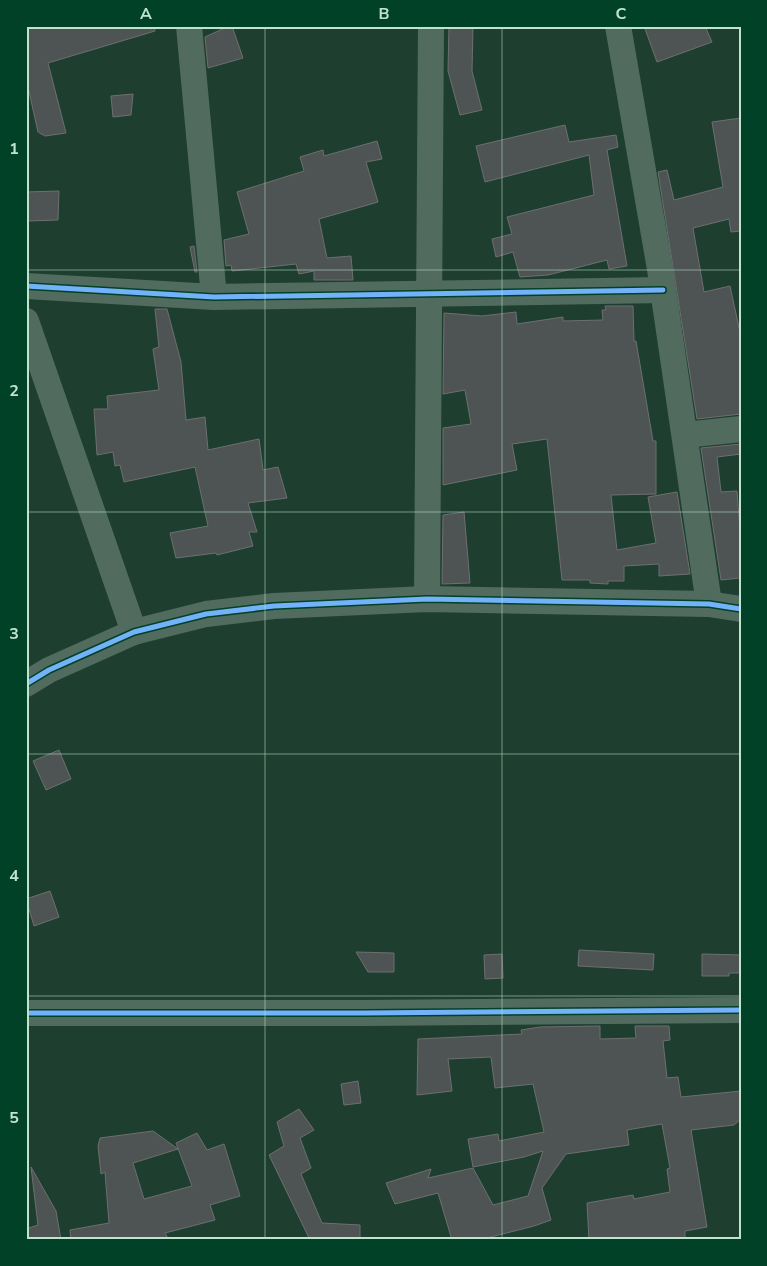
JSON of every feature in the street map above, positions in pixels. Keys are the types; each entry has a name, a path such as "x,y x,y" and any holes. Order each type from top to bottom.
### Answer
{"street":[{"path":"189,26 214,297"},
{"path":"427,599 431,26"},
{"path":"618,26 663,290 709,604"},
{"path":"26,286 214,297 428,296 663,290"},
{"path":"26,321 134,632"},
{"path":"684,435 741,429"},
{"path":"26,684 49,670 134,632 206,614 274,606 427,599 709,604 741,609"},
{"path":"26,1013 364,1014 741,1010"}],"building":[{"path":"26,26 154,26 155,31 48,63 66,133 45,136 38,132 26,78"},
{"path":"232,26 243,58 208,68 205,37"},
{"path":"449,26 473,26 472,71 482,110 460,115 448,71"},
{"path":"644,26 705,26 712,42 657,62"},
{"path":"133,94 131,115 113,117 111,96"},
{"path":"741,118 741,231 731,232 729,219 693,228 704,292 730,286 741,337 741,414 697,419 658,172 667,170 674,200 723,187 712,122"},
{"path":"565,125 569,142 616,135 618,147 607,150 627,266 609,269 607,260 548,275 520,277 513,252 496,257 492,239 512,234 507,217 594,195 589,155 485,182 476,146"},
{"path":"377,141 382,159 366,162 378,202 319,219 327,258 351,256 353,280 314,280 314,271 299,274 296,264 232,271 231,265 226,266 224,240 249,234 237,192 304,171 300,157 323,150 324,156"},
{"path":"59,191 58,220 26,221 26,192"},
{"path":"194,246 197,272 195,272 190,247"},
{"path":"605,306 633,306 634,341 636,341 653,441 656,441 656,494 611,495 617,550 656,543 648,497 677,492 690,574 659,576 659,564 624,566 624,581 608,581 608,584 590,583 590,580 562,580 547,439 512,444 517,470 443,485 443,428 471,424 465,390 443,394 444,313 482,316 516,312 517,324 563,317 563,321 603,320 602,310 606,310"},
{"path":"155,309 167,309 181,362 186,420 205,417 208,450 259,439 263,470 278,467 287,498 248,503 257,532 249,532 253,546 217,555 216,553 176,558 170,533 208,526 195,467 124,482 120,465 115,466 113,452 97,455 94,409 108,409 107,396 159,390 153,349 159,347"},
{"path":"741,444 741,454 717,457 721,492 737,491 741,543 740,578 721,580 701,448"},
{"path":"464,512 470,583 442,584 443,515"},
{"path":"59,750 71,779 46,790 33,761"},
{"path":"50,891 59,917 34,926 26,899"},
{"path":"579,950 654,954 653,970 578,966"},
{"path":"356,952 394,953 394,972 368,972"},
{"path":"502,954 503,978 485,979 484,955"},
{"path":"702,954 741,955 741,973 729,973 729,976 702,976"},
{"path":"600,1026 600,1039 636,1038 635,1026 669,1026 670,1040 663,1041 667,1078 678,1077 681,1097 741,1091 741,1119 734,1125 691,1130 707,1227 685,1231 685,1240 589,1240 587,1203 633,1195 634,1199 670,1192 667,1169 670,1168 662,1124 627,1130 629,1145 566,1154 542,1188 551,1220 534,1226 479,1240 452,1240 438,1193 395,1204 386,1183 431,1169 428,1178 473,1168 493,1205 528,1196 543,1151 524,1157 473,1167 468,1139 498,1134 499,1141 544,1132 533,1084 495,1088 491,1057 448,1059 452,1091 417,1095 418,1039 522,1034 521,1030 540,1027"},
{"path":"358,1081 361,1103 344,1105 341,1084"},
{"path":"299,1109 314,1130 300,1138 311,1168 301,1174 322,1223 360,1225 360,1240 310,1240 269,1155 284,1146 277,1122"},
{"path":"153,1131 178,1149 133,1163 144,1199 192,1186 176,1143 197,1133 207,1150 224,1144 240,1196 210,1205 215,1220 165,1233 169,1240 71,1240 70,1230 109,1223 105,1172 101,1174 98,1146 100,1138"},
{"path":"31,1167 56,1211 61,1240 26,1240 26,1229 38,1225"}],"cycle path":[{"path":"26,286 214,297 663,290"},
{"path":"26,684 49,670 134,632 206,614 274,606 427,599 709,604 741,609"},
{"path":"26,1013 741,1010"}]}
